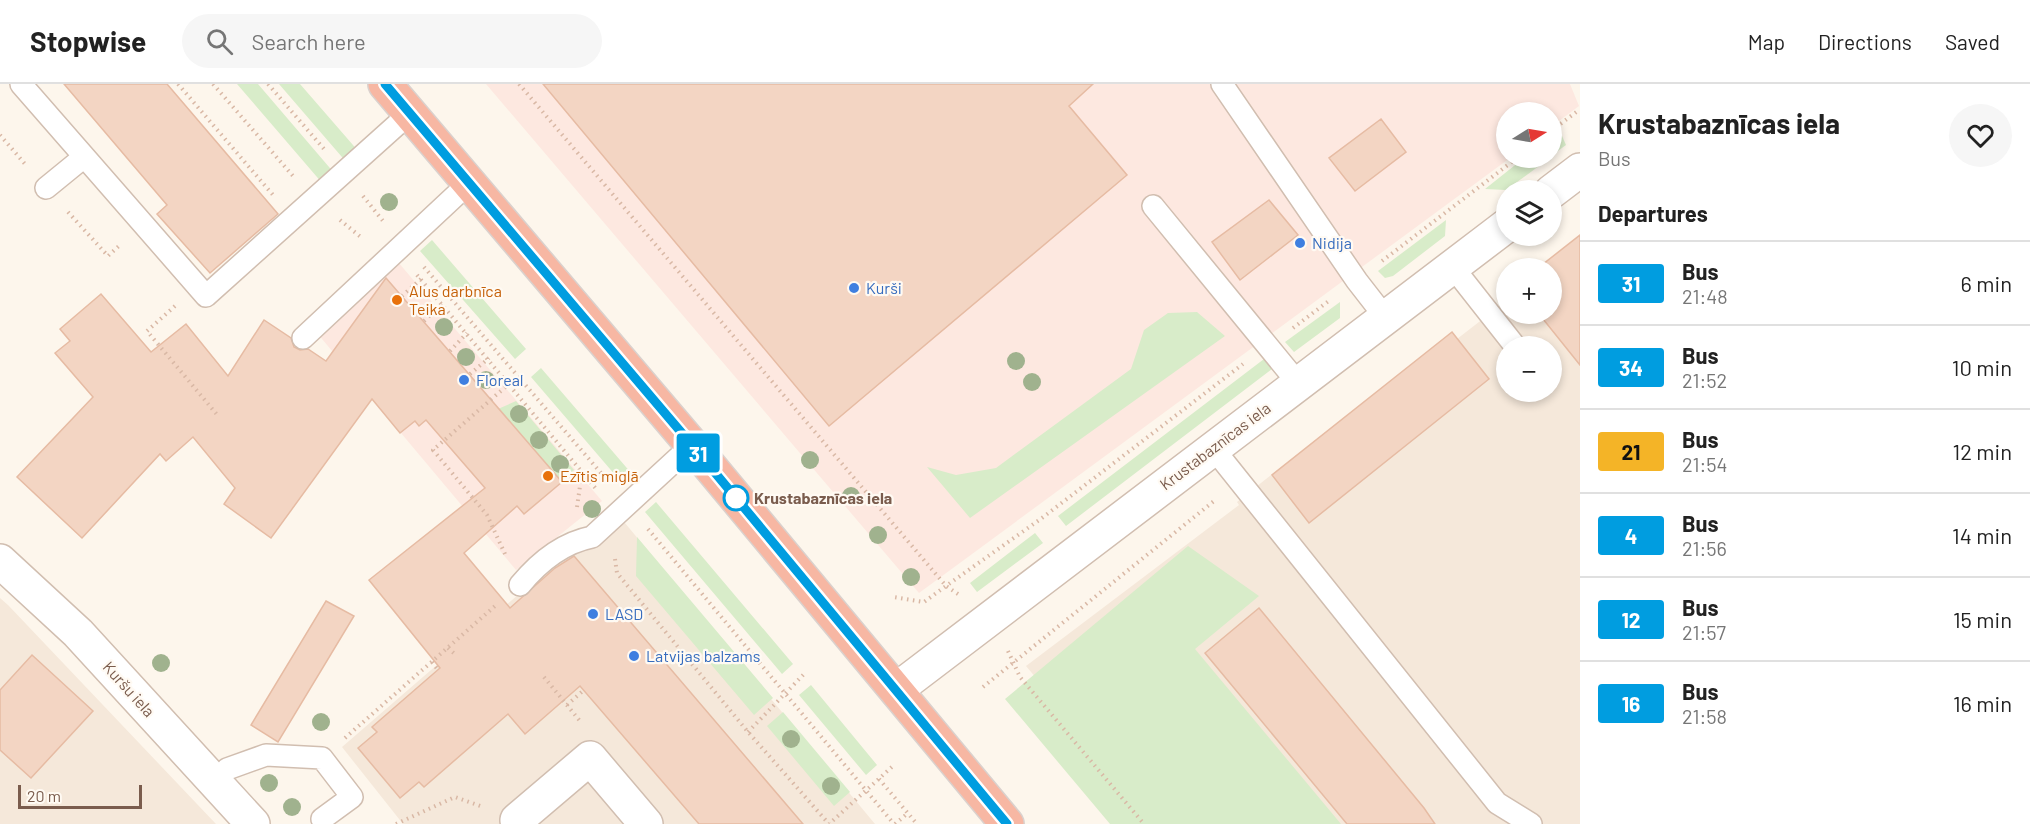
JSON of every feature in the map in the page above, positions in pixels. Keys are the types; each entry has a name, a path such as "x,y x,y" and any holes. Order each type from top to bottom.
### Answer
{"highway":[{"path":"385,84 692,445 1007,824"}],"street":[{"path":"1562,184 1580,170"},
{"name":"Krustabaznīcas iela","path":"896,690 1496,233"},
{"name":"Kuršu iela","path":"0,561 78,633 253,824"},
{"path":"519,822 590,758 646,824"}],"lane":[{"path":"21,84 206,296 410,113"},
{"path":"1222,84 1385,317"},
{"path":"46,188 84,157"},
{"path":"303,338 470,182"},
{"path":"1153,206 1298,383"},
{"path":"1452,266 1507,336"},
{"path":"520,585 530,573 563,546 571,541 592,537 692,445"},
{"path":"1214,448 1497,803 1531,824"},
{"path":"227,769 266,755 322,758 352,798 322,819"}],"path":[{"path":"178,84 292,217"},
{"path":"213,84 313,199 364,240 400,247 628,505 895,824 908,813"},
{"path":"519,84 946,586 961,596"},
{"path":"1562,123 1580,110"},
{"path":"893,597 924,602 1042,518 1504,168"},
{"path":"400,247 421,279 510,383 608,504 617,573 748,732 829,824 893,766"},
{"path":"402,296 421,279"},
{"path":"197,286 147,331 219,417"},
{"path":"424,321 442,304"},
{"path":"450,351 467,333"},
{"path":"470,374 489,358"},
{"path":"322,758 520,585 487,515 433,450 510,383"},
{"path":"448,648 456,656"},
{"path":"432,662 438,670"},
{"path":"1014,662 1020,677 1144,824"},
{"path":"748,732 786,696 805,673"},
{"path":"544,677 589,731 590,758"},
{"path":"567,705 584,690"},
{"path":"879,779 917,824"},
{"path":"396,824 455,796 519,822"}],"shaded area":[{"path":"486,84 1570,84 1579,106 1562,119 1562,102 1496,102 1496,168 919,593"},
{"path":"1580,235 1580,824 1159,824 1026,666 1239,505 1237,502 1452,332 1457,339 1496,309 1496,324 1562,324 1562,258 1551,258"},
{"path":"398,262 602,501 516,570 317,333"},
{"path":"615,511 875,824 403,824 342,747"},
{"path":"0,598 8,605 216,824 0,824"}],"green space":[{"path":"237,84 258,84 341,181 329,191"},
{"path":"279,84 300,84 366,160 354,171"},
{"path":"1562,136 1566,145 1562,148"},
{"path":"1511,168 1536,168 1520,180 1496,180"},
{"path":"1496,180 1496,190 1485,189"},
{"path":"1446,220 1445,236 1393,276 1385,278 1378,271"},
{"path":"432,240 526,349 515,359 420,251"},
{"path":"1340,302 1340,318 1294,352 1285,342"},
{"path":"1197,312 1225,336 970,518 927,467 956,475 996,468 1131,369 1144,330 1168,313"},
{"path":"1264,359 1272,369 1066,526 1058,516"},
{"path":"541,368 632,474 622,483 531,377"},
{"path":"516,401 574,470 562,482 498,409"},
{"path":"656,502 793,664 782,674 645,512"},
{"path":"1035,533 1043,543 977,592 970,583"},
{"path":"637,537 773,698 754,715 636,576"},
{"path":"1188,546 1259,596 1195,649 1341,824 1110,824 1005,699"},
{"path":"811,685 877,765 866,775 799,695"},
{"path":"783,712 850,792 834,806 767,726"}],"building":[{"path":"64,84 167,84 278,214 210,273 157,214 167,205"},
{"name":"Kurši","path":"543,84 1093,84 1069,106 1127,175 829,426"},
{"path":"1381,119 1406,152 1355,191 1329,158"},
{"path":"1269,200 1298,235 1240,280 1212,242"},
{"path":"1580,235 1580,365 1562,343 1562,336 1557,336 1547,324 1562,324 1562,258 1551,258"},
{"path":"386,278 562,482 524,514 517,506 464,553 510,608 555,568 574,556 803,824 699,824 580,686 525,734 508,714 424,787 419,782 400,798 358,748 377,732 372,727 440,668 369,580 485,488 426,420 419,426 415,421 400,433 372,399 271,538 224,504 235,488 193,437 166,461 160,454 82,538 17,477 93,397 55,353 70,341 60,329 101,294 151,352 186,324 228,376 264,320 291,338 294,347 300,350 308,349 326,361"},
{"path":"1452,332 1489,379 1309,523 1272,475"},
{"path":"326,601 354,616 278,742 251,725"},
{"path":"1259,608 1435,824 1347,824 1205,653"},
{"path":"32,655 93,711 31,778 0,750 0,690"}],"bus line":[{"name":"31","path":"385,84 692,445 1007,824"}],"place":[{"name":"Nidija","path":"1300,243"},
{"name":"Kurši","path":"854,288"},
{"name":"Alus darbnīca Teika","path":"397,300"},
{"name":"Floreal","path":"464,380"},
{"name":"Ezītis miglā","path":"548,476"},
{"name":"Krustabaznīcas iela","path":"736,498"},
{"name":"LASD","path":"593,614"},
{"name":"Latvijas balzams","path":"634,656"}]}
